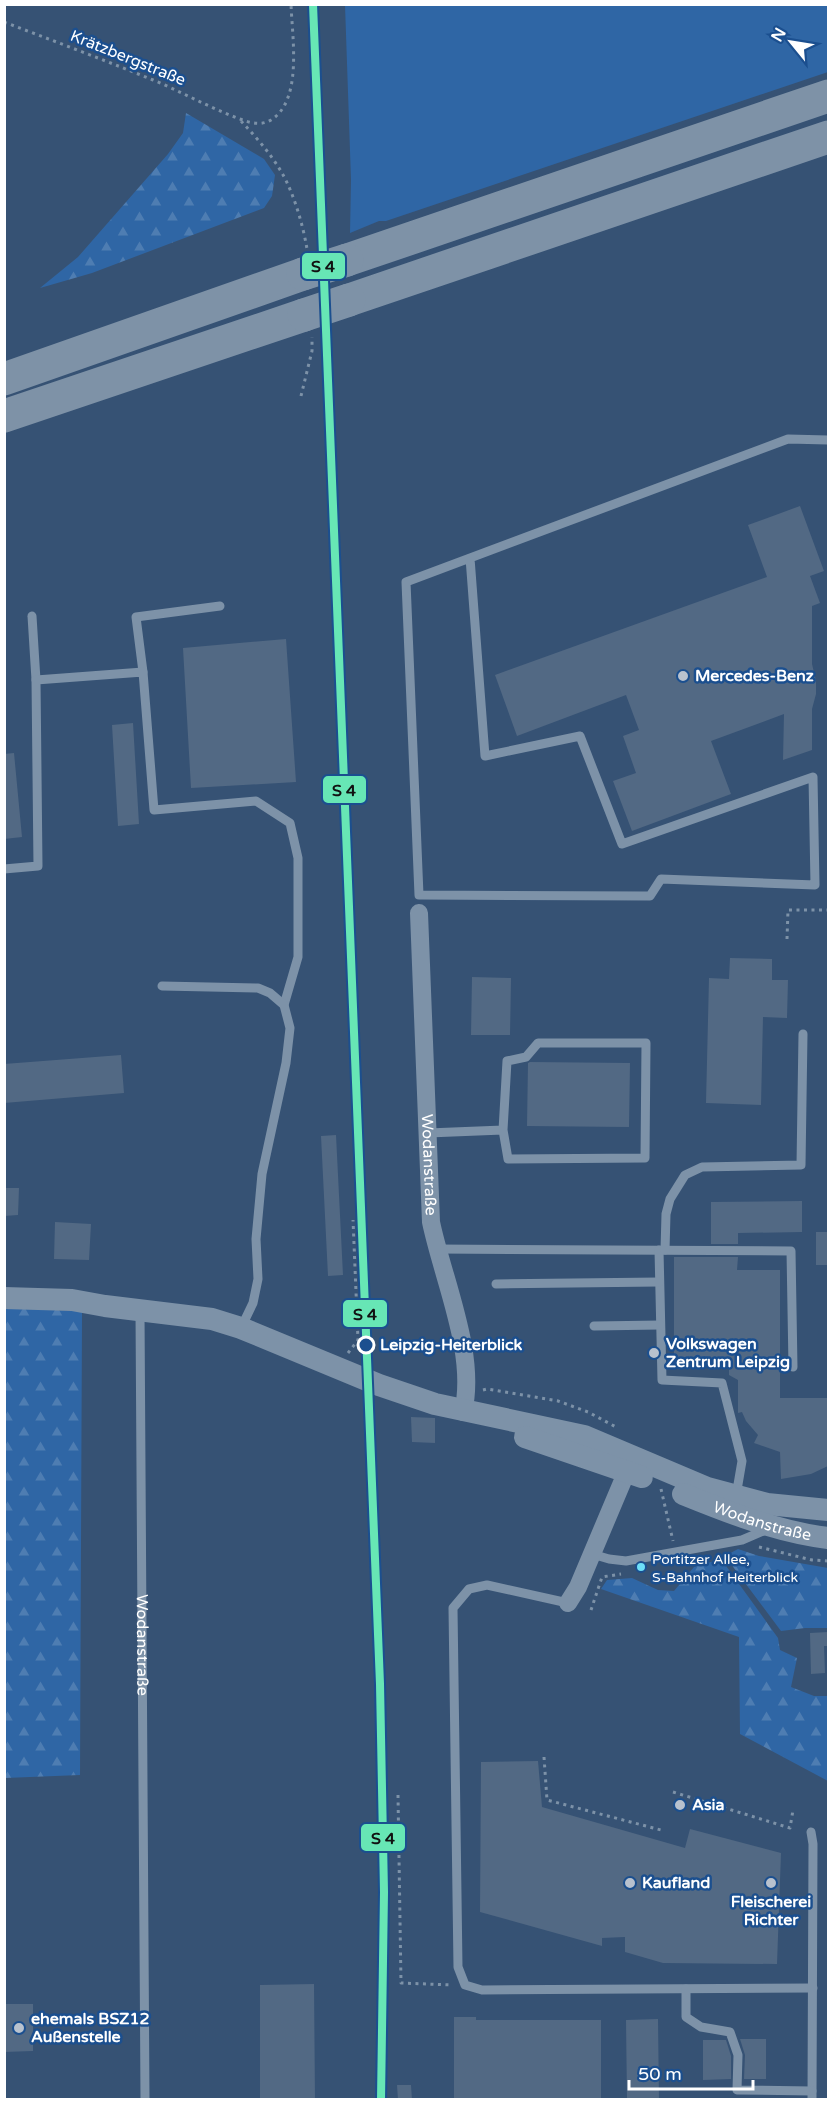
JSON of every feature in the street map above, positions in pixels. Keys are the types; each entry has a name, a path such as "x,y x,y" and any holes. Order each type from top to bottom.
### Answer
{"highway":[{"path":"4,379 305,262 347,260 828,96"},
{"path":"4,416 308,325 349,300 828,137"}],"street":[{"name":"Wodanstraße","path":"419,913 431,1222 459,1329 467,1396 463,1412"},
{"name":"Wodanstraße","path":"4,1298 72,1300 212,1319 241,1328 368,1381 463,1412 498,1428 767,1504 828,1510"},
{"name":"Wodanstraße","path":"630,1464 661,1484 709,1504 773,1527 828,1538"},
{"path":"568,1603 578,1587 630,1464"}],"lane":[{"path":"470,558 485,756 580,736 622,844 813,777 815,885 661,879 650,896 419,895 406,582 470,558 788,440 828,440"},
{"path":"220,606 136,617 143,672 154,810 256,801 290,823 298,858 298,957 284,1005 290,1028 286,1063 262,1174 256,1239 258,1279 252,1303 241,1328"},
{"path":"4,869 38,866 36,680 32,616"},
{"path":"36,680 143,672"},
{"path":"162,986 258,988 270,993 284,1005"},
{"path":"736,1496 742,1461 722,1383 662,1380 659,1282 666,1214 670,1199 685,1175 702,1167 801,1165 803,1034"},
{"path":"538,1043 646,1043 645,1158 508,1159 503,1130 507,1061 526,1057 538,1043"},
{"path":"428,1133 503,1130"},
{"path":"437,1249 791,1251 793,1367"},
{"path":"496,1284 659,1282"},
{"name":"Wodanstraße","path":"140,1310 145,2100"},
{"path":"594,1326 660,1325"},
{"path":"592,1554 626,1561 742,1540 773,1527"},
{"path":"568,1603 488,1585 469,1589 453,1608 458,1967 465,1985 482,1990 813,1988"},
{"path":"686,1989 686,2017 701,2027 730,2032 738,2055 737,2090 812,2095 813,1844 810,1832"}],"path":[{"path":"240,119 260,124 270,120 283,108 292,85 291,4"},
{"name":"Krätzbergstraße","path":"4,22 153,80 240,119"},
{"path":"240,119 268,152 283,175 304,229 305,262"},
{"path":"301,396 312,351 308,325"},
{"path":"787,939 788,910 828,910"},
{"path":"353,1220 358,1340"},
{"path":"661,1484 661,1494 673,1544"},
{"path":"544,1757 547,1800 661,1830"},
{"path":"673,1792 790,1828 793,1810"},
{"path":"398,1795 401,1983 465,1985"}],"green space":[{"path":"345,5 828,5 828,72 386,221 379,221 350,233 351,180"},
{"path":"186,113 264,159 275,175 272,196 264,208 92,273 40,288 78,257 168,154 183,133"},
{"path":"4,1308 82,1311 80,1775 5,1778"},
{"path":"738,1549 759,1556 828,1568 828,1628 781,1631 725,1556"},
{"path":"721,1559 778,1638 780,1650 797,1658 791,1687 814,1696 828,1696 828,1781 740,1734 739,1637 601,1589 607,1580 632,1578 658,1590 674,1591 694,1567"}],"building":[{"path":"800,506 824,571 810,576 820,603 812,606 812,664 816,694 812,709 812,750 783,760 784,714 711,741 731,794 632,831 613,781 636,773 623,736 639,730 626,695 517,736 495,675 767,577 748,525"},
{"path":"286,639 296,782 191,788 183,648"},
{"path":"133,723 139,824 118,826 112,725"},
{"path":"14,753 22,837 4,839 4,754"},
{"path":"730,958 772,959 772,980 788,980 787,1018 763,1017 761,1105 706,1103 709,978 729,979"},
{"path":"472,977 511,978 510,1035 471,1035"},
{"path":"121,1055 124,1093 4,1103 4,1064"},
{"path":"528,1063 630,1063 629,1127 527,1126"},
{"path":"336,1135 343,1275 328,1276 321,1136"},
{"path":"4,1188 19,1188 18,1215 4,1216"},
{"path":"802,1201 802,1232 738,1233 738,1244 711,1244 711,1202"},
{"path":"55,1222 91,1224 89,1260 54,1259"},
{"path":"816,1232 828,1232 828,1265 816,1265"},
{"path":"674,1257 738,1257 737,1270 780,1270 780,1398 828,1398 828,1466 811,1474 781,1479 780,1452 754,1443 758,1435 746,1421 742,1412 738,1413 738,1380 729,1375 729,1361 674,1358"},
{"path":"411,1417 435,1418 435,1443 412,1442"},
{"path":"828,1632 828,1646 824,1646 825,1673 811,1674 810,1633"},
{"name":"Kaufland","path":"538,1761 542,1807 685,1848 690,1829 781,1853 777,1964 663,1963 625,1952 625,1937 602,1938 602,1946 480,1912 481,1762"},
{"path":"314,1984 315,2100 260,2100 260,1985"},
{"name":"ehemals BSZ12 Außenstelle","path":"4,2004 33,2004 33,2051 4,2052"},
{"path":"454,2017 476,2017 476,2020 601,2020 601,2100 454,2100"},
{"path":"658,2019 659,2100 627,2100 626,2020"},
{"path":"740,2039 766,2039 766,2079 744,2079 745,2055"},
{"path":"703,2040 726,2040 731,2056 731,2079 703,2080"},
{"path":"397,2085 411,2085 412,2100 398,2100"}],"transit line":[{"path":"313,4 380,1684 384,1892 381,2100"}],"place":[{"name":"Mercedes-Benz","path":"683,676"},
{"name":"Leipzig-Heiterblick","path":"366,1345"},
{"name":"Volkswagen Zentrum Leipzig","path":"654,1353"},
{"name":"Portitzer Allee, S-Bahnhof Heiterblick","path":"641,1567"},
{"name":"Asia","path":"680,1805"},
{"name":"Kaufland","path":"630,1883"},
{"name":"Fleischerei Richter","path":"771,1883"},
{"name":"ehemals BSZ12 Außenstelle","path":"19,2028"}]}
